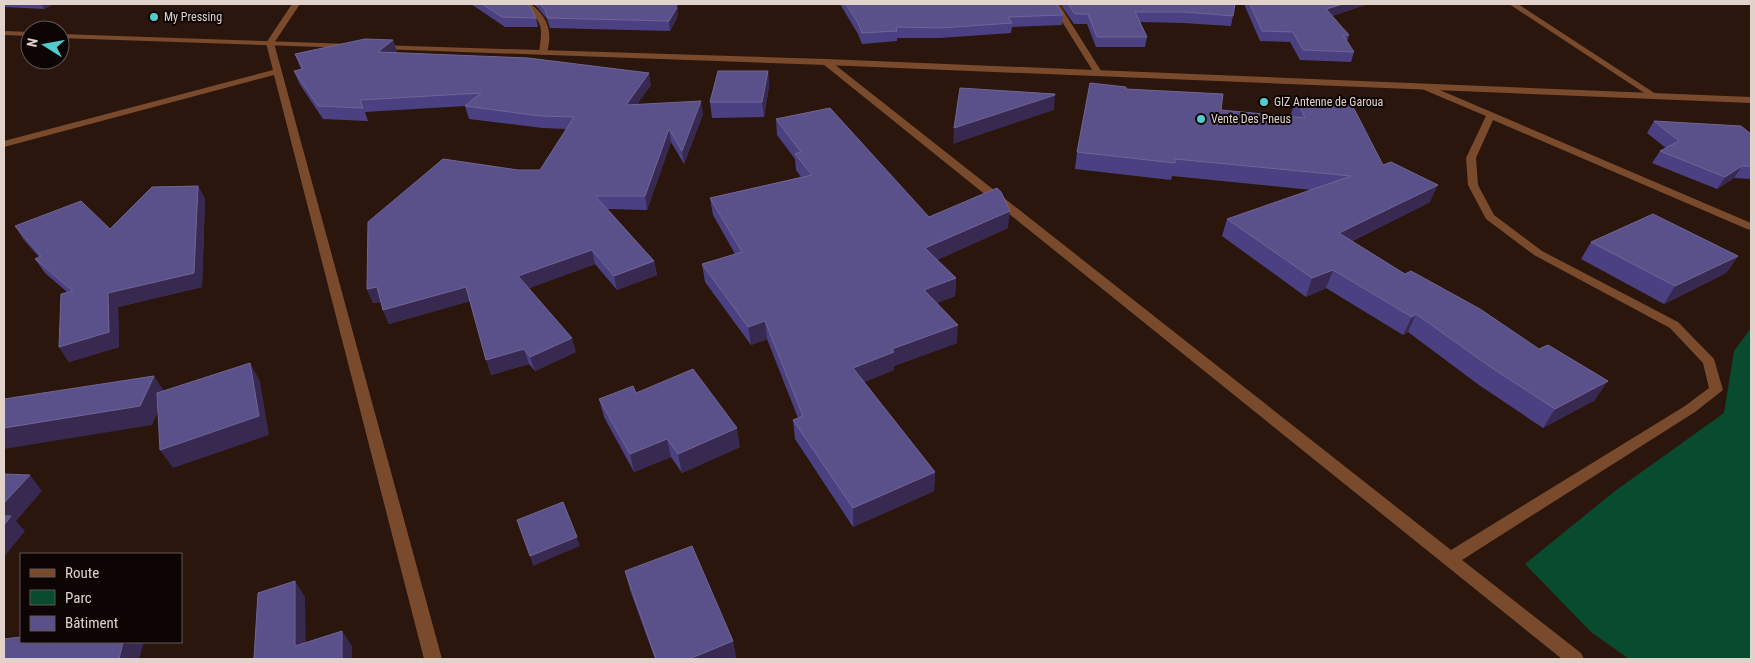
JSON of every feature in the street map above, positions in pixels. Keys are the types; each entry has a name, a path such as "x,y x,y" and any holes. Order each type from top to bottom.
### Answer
{"street":[{"path":"296,4 270,43 433,659"},
{"path":"527,4 539,13 545,22 543,53"},
{"path":"1055,4 1099,74"},
{"path":"1512,4 1655,96"},
{"path":"4,34 20,34"},
{"path":"70,36 358,46"},
{"path":"367,47 826,62 1751,100"},
{"path":"826,62 1575,659"},
{"path":"4,144 277,72"},
{"path":"1425,87 1751,227"},
{"path":"1450,559 1716,390 1709,362 1674,325 1538,253 1490,217 1473,185 1470,158 1491,116"}],"green space":[{"path":"1751,328 1751,659 1629,659 1591,632 1525,564 1615,491 1724,413 1734,351"}],"building":[{"path":"482,4 527,4 536,18 502,17"},
{"path":"540,4 676,4 676,9 669,21 548,18"},
{"path":"846,4 1056,4 1063,15 1008,17 1012,23 940,28 896,27 897,31 862,33"},
{"path":"1068,4 1235,4 1233,16 1185,12 1135,12 1147,37 1097,37 1088,14 1075,14"},
{"path":"1250,4 1343,4 1326,9 1349,35 1343,35 1354,52 1303,50 1293,32 1262,31"},
{"path":"365,39 393,40 378,52 528,58 649,73 626,105 701,101 682,151 669,129 645,196 595,196 654,261 614,276 592,250 518,276 572,338 530,357 524,349 486,360 466,287 383,310 377,287 367,289 368,222 443,159 518,170 540,170 574,117 540,116 465,106 481,93 360,100 363,108 318,106 294,71 303,69 295,54"},
{"path":"718,71 768,71 762,102 710,102"},
{"path":"1090,83 1126,87 1126,89 1223,94 1221,110 1305,118 1296,98 1350,101 1383,165 1391,162 1438,185 1339,233 1405,274 1411,271 1480,309 1539,349 1548,345 1608,381 1555,409 1489,366 1416,314 1412,317 1333,270 1312,278 1227,219 1351,176 1175,159 1175,163 1077,152"},
{"path":"960,88 1055,94 1055,95 954,128"},
{"path":"830,108 929,217 997,188 1001,192 1010,211 925,248 956,278 924,290 958,325 892,349 894,352 853,368 935,472 853,508 793,420 803,416 765,321 748,327 702,264 742,252 710,198 812,175 795,154 801,152 776,119"},
{"path":"1654,121 1741,126 1751,134 1751,166 1742,166 1725,177 1660,151 1679,141"},
{"path":"198,186 194,273 108,293 109,332 59,347 61,294 73,291 35,259 41,256 15,226 81,201 110,229 152,187"},
{"path":"1653,214 1738,256 1675,286 1591,242"},
{"path":"250,363 259,416 160,450 157,393"},
{"path":"693,369 737,428 678,454 667,439 630,454 599,399 633,386 636,393"},
{"path":"154,376 140,406 4,428 4,399"},
{"path":"4,474 30,475 4,503"},
{"path":"563,502 577,537 530,556 517,520"},
{"path":"4,516 11,516 4,525"},
{"path":"692,546 733,641 689,659 656,659 625,571"},
{"path":"295,581 295,646 342,631 342,659 250,659 254,658 258,593"},
{"path":"20,637 20,643 123,643 119,659 4,659 4,639"}],"place":[{"name":"My Pressing","path":"154,17"},
{"name":"GIZ Antenne de Garoua","path":"1264,102"},
{"name":"Vente Des Pneus","path":"1201,119"}]}
